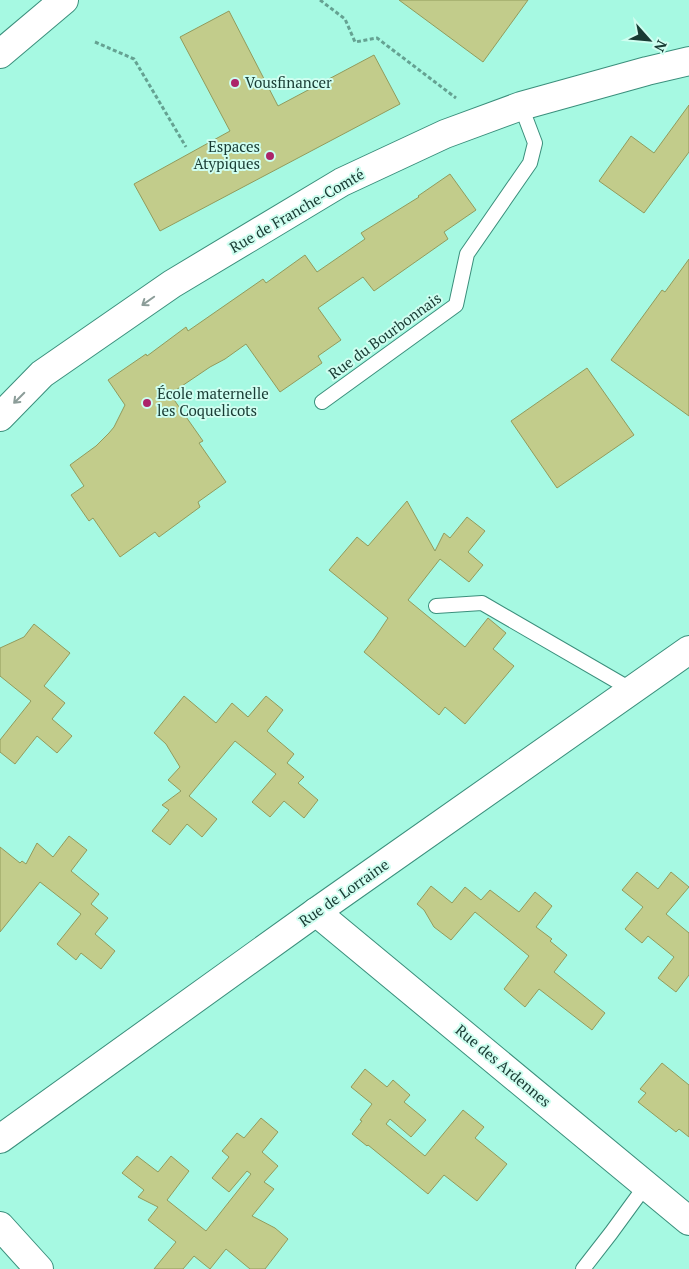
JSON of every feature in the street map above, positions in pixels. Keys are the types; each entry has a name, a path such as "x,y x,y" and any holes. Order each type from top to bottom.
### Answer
{"street":[{"path":"0,54 64,0"},
{"name":"Rue de Franche-Comté","path":"0,417 42,374 189,274 342,182 445,134 521,106 689,61"},
{"name":"Rue de Lorraine","path":"0,1139 316,912 689,650"},
{"name":"Rue des Ardennes","path":"316,912 689,1220"},
{"path":"0,1226 38,1269"}],"lane":[{"name":"Rue du Bourbonnais","path":"322,402 456,305 467,254 530,164 535,143 521,106"},
{"path":"436,606 482,603 632,690"},
{"path":"583,1269 646,1185"}],"path":[{"path":"322,1 345,19 355,42 377,38 485,119"},
{"path":"95,42 134,59 186,147"}],"building":[{"path":"399,0 528,0 483,62"},
{"path":"229,11 278,106 374,55 400,104 160,231 134,184 230,131 180,37"},
{"path":"689,105 689,152 644,213 599,181 631,136 654,153"},
{"name":"École maternelle les Coquelicots","path":"450,174 476,210 444,232 448,239 374,291 363,277 318,308 341,340 318,356 322,363 280,392 246,344 170,394 203,441 199,443 226,482 198,502 200,507 159,537 155,532 120,557 93,518 89,521 71,495 84,486 70,465 96,446 109,433 125,405 108,380 146,354 147,356 186,327 188,331 263,279 266,283 305,255 317,272 365,239 361,233 419,197"},
{"path":"689,259 689,416 611,360 662,290 665,292"},
{"path":"587,368 634,435 557,488 511,421"},
{"path":"407,501 435,551 444,533 450,538 467,517 485,531 468,552 483,565 469,582 440,559 408,600 465,647 488,618 506,633 493,649 514,666 465,724 445,707 439,715 364,652 388,618 329,570 357,537 368,546"},
{"path":"34,624 70,653 44,686 65,703 52,719 72,736 57,753 37,736 15,764 0,752 0,740 31,701 0,676 0,648 24,637"},
{"path":"184,696 216,723 232,703 248,717 266,696 283,710 267,731 294,754 287,763 304,777 298,783 318,800 304,818 284,801 270,817 252,802 276,774 235,741 189,796 217,819 202,837 187,824 170,845 152,831 169,810 162,805 181,791 168,780 180,767 166,744 154,733"},
{"path":"69,836 87,850 71,871 99,894 91,904 108,918 95,934 115,951 101,969 81,953 76,960 57,944 81,914 40,882 0,932 0,847 20,863 22,861 26,864 37,843 53,857"},
{"path":"637,872 658,889 671,872 689,887 666,914 689,933 689,975 676,992 658,978 674,957 648,936 642,943 625,929 643,907 622,890"},
{"path":"431,886 452,903 465,887 481,900 490,890 519,912 535,892 552,906 536,927 552,939 550,941 567,955 554,972 605,1013 592,1030 539,989 525,1007 504,989 529,956 475,912 451,940 434,927 424,910 417,904"},
{"path":"662,1063 689,1085 689,1137 679,1129 676,1132 638,1102 646,1093 640,1089"},
{"path":"365,1069 387,1087 393,1080 410,1095 404,1102 426,1120 411,1137 390,1119 386,1124 425,1156 463,1110 484,1127 475,1138 507,1164 477,1201 444,1175 428,1194 352,1134 372,1104 351,1087"},
{"path":"261,1118 278,1132 262,1152 278,1166 264,1182 274,1189 252,1216 275,1228 288,1239 265,1269 250,1269 226,1249 210,1269 194,1256 183,1269 154,1269 176,1242 148,1220 158,1207 138,1197 144,1190 122,1173 137,1156 158,1172 171,1156 189,1171 167,1200 206,1231 251,1174 247,1171 229,1192 212,1178 229,1157 222,1151 237,1133 244,1138"}],"place":[{"name":"Vousfinancer","path":"235,83"},
{"name":"Espaces Atypiques","path":"270,156"},
{"name":"École maternelle les Coquelicots","path":"147,403"}]}
